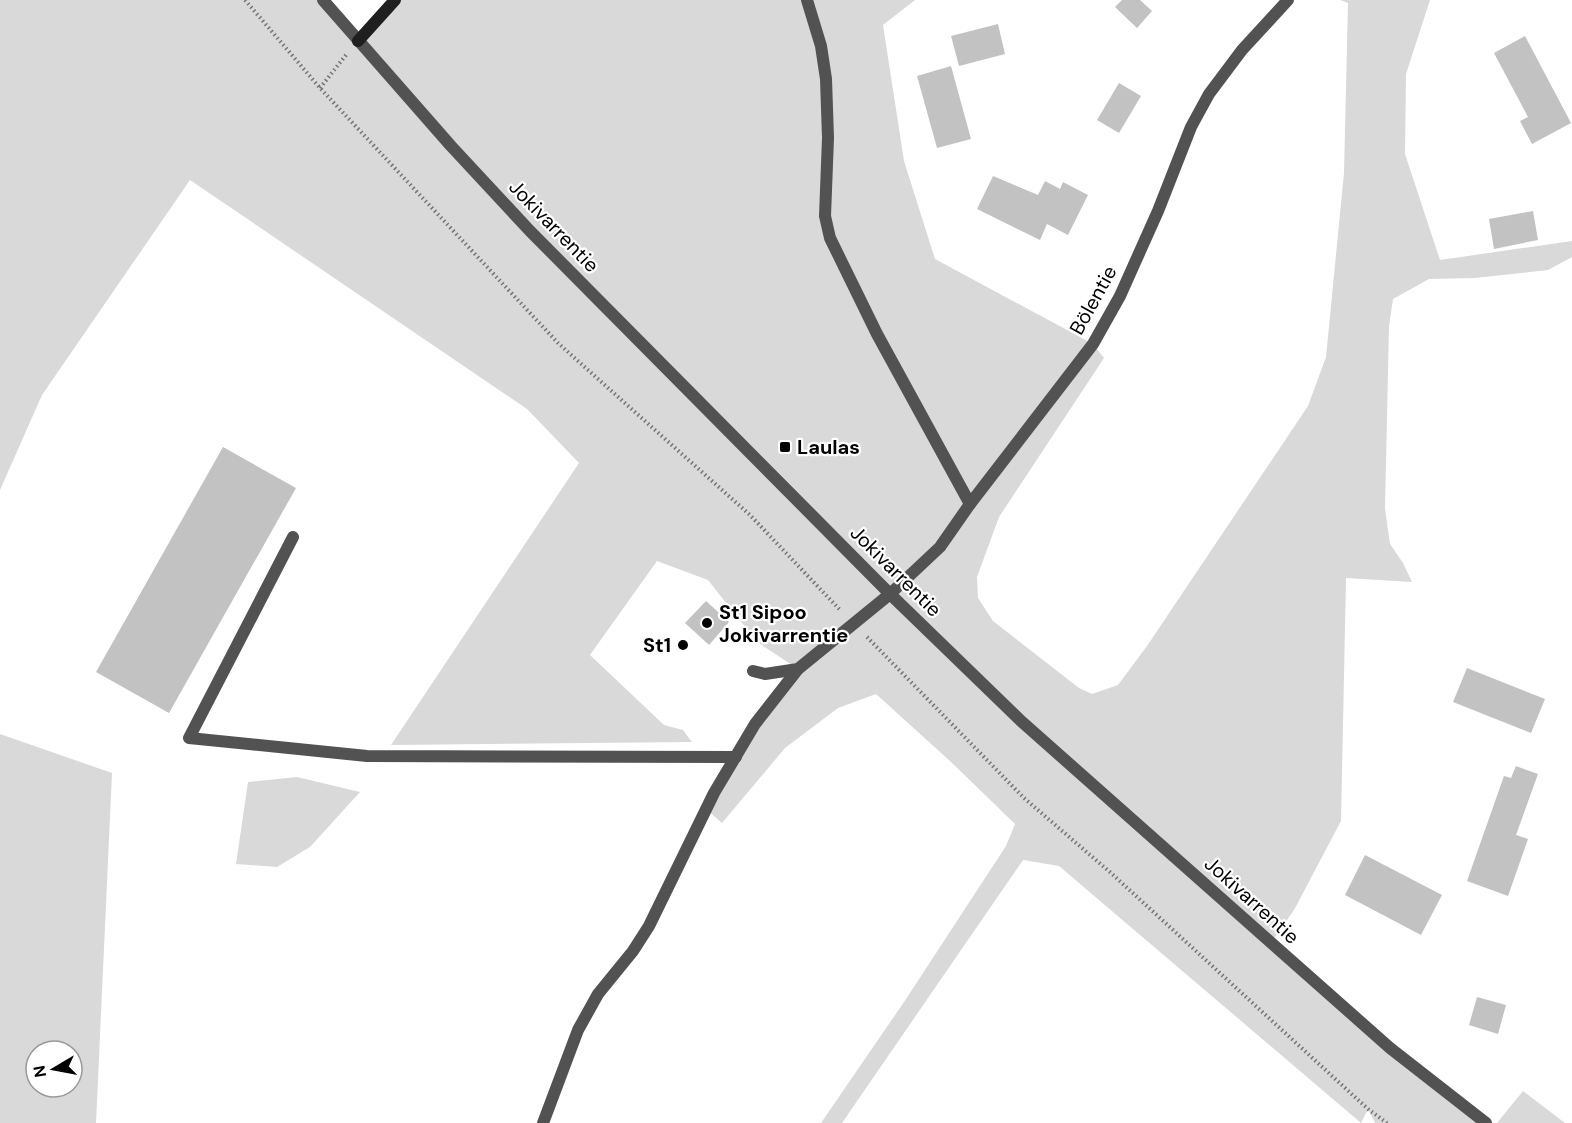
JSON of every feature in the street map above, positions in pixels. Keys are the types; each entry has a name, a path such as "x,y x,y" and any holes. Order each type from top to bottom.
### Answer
{"main road":[{"path":"358,41 395,0"}],"street":[{"name":"Jokivarrentie","path":"323,0 451,146 530,231 891,594 1021,721 1390,1048 1486,1123"},
{"path":"807,0 821,46 826,79 828,138 825,216 830,238 877,334 970,504"},
{"name":"Bölentie","path":"543,1123 578,1030 598,994 633,951 649,926 714,793 755,723 798,669 891,594 940,547 970,504 1093,344 1120,296 1158,211 1191,127 1209,94 1242,50 1288,0"},
{"path":"293,537 189,738 367,756 736,757"},
{"path":"753,671 765,674 798,669"}],"path":[{"path":"245,0 320,88 558,343 750,515 839,609"},
{"path":"320,88 358,41"},
{"path":"870,641 1024,798 1111,873 1368,1109 1387,1123"}],"shaded area":[{"path":"0,0 323,0 358,40 390,0 915,0 883,25 904,161 935,259 1093,344 1104,358 999,517 977,577 978,598 993,621 1079,688 1092,694 1118,685 1147,646 1308,406 1326,357 1344,173 1348,3 1340,0 1430,0 1406,74 1405,154 1440,260 1572,241 1572,257 1548,270 1475,278 1429,279 1393,299 1389,326 1385,509 1390,544 1412,582 1346,578 1341,821 1294,910 1271,943 1486,1123 1375,1123 1368,1109 1361,1123 1059,866 1023,860 842,1123 821,1123 906,999 1006,846 1015,824 876,694 838,708 785,748 722,823 706,809 798,669 757,642 708,580 657,561 590,655 664,725 683,730 692,742 391,745 579,463 527,409 190,180 42,395 0,490"},
{"path":"0,734 112,773 96,1123 0,1123"},
{"path":"297,777 360,792 310,847 277,867 236,864 248,782"},
{"path":"1523,1091 1565,1123 1497,1123"}],"building":[{"path":"1122,0 1140,0 1152,11 1137,28 1115,7"},
{"path":"998,24 1005,54 959,66 951,36"},
{"path":"1525,36 1571,123 1532,144 1520,121 1528,117 1494,53"},
{"path":"951,66 971,139 937,148 917,76"},
{"path":"1119,83 1141,96 1119,133 1097,120"},
{"path":"993,176 1038,195 1045,181 1060,189 1063,182 1088,195 1068,235 1047,224 1040,240 977,209"},
{"path":"1533,211 1538,240 1494,249 1489,219"},
{"path":"223,447 296,488 169,713 96,672"},
{"name":"St1 Sipoo Jokivarrentie","path":"706,601 729,622 709,645 685,623"},
{"path":"1467,668 1545,699 1531,733 1453,702"},
{"path":"1516,766 1538,774 1516,835 1528,839 1508,896 1467,881 1504,776 1511,778"},
{"path":"1365,855 1442,895 1421,935 1345,895"},
{"path":"1477,997 1506,1005 1498,1034 1469,1025"}],"place":[{"name":"Laulas","path":"785,447"},
{"name":"St1 Sipoo Jokivarrentie","path":"707,623"},
{"name":"St1","path":"683,645"}]}
